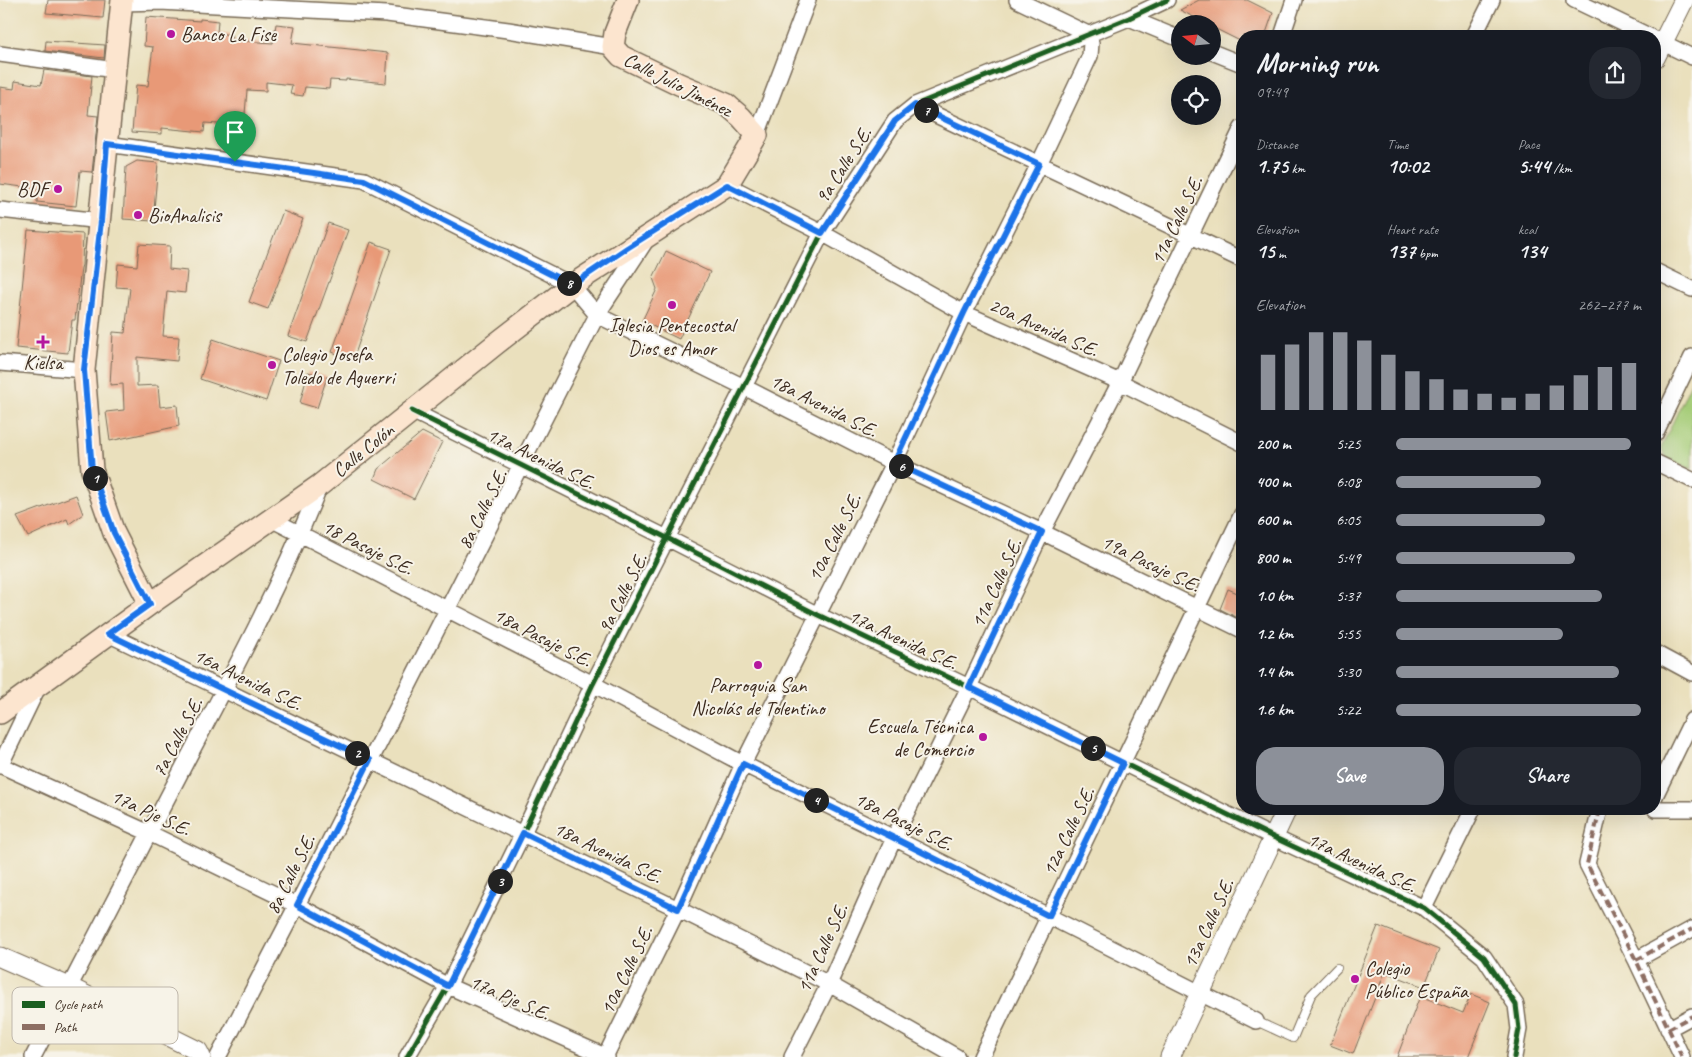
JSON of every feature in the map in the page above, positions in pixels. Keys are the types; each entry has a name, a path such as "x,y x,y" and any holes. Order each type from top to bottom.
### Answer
{"main road":[{"name":"Calle Julio Jiménez","path":"628,0 615,33 613,48 621,56 726,104 757,135"},
{"path":"122,1 101,221 84,370 92,470 114,533 150,604"},
{"name":"Calle Colón","path":"0,713 150,604 320,485 572,285 727,185 757,135"}],"street":[{"path":"757,135 808,0"},
{"path":"1017,0 1046,7 1088,34"},
{"name":"9a Calle S.E.","path":"407,1057 448,986 593,684 822,233 895,121 915,105 1129,18 1166,0"},
{"path":"1284,30 1294,0"},
{"path":"1477,30 1492,0"},
{"path":"1574,0 1630,30"},
{"path":"1661,36 1684,0"},
{"path":"122,1 387,14 508,30 613,48"},
{"path":"1129,18 1171,35"},
{"name":"10a Calle S.E.","path":"606,1057 678,909 743,764 894,463 964,313 1039,164 1090,56 1091,42 1088,34"},
{"path":"1661,46 1692,58"},
{"path":"0,54 115,70"},
{"path":"1221,56 1236,62"},
{"path":"915,105 1236,257"},
{"name":"11a Calle S.E.","path":"792,1057 829,984 894,838 969,687 1042,532 1120,382 1236,140"},
{"path":"107,144 364,180 572,285"},
{"name":"20a Avenida S.E.","path":"727,185 822,233 964,313 1120,382 1236,440"},
{"path":"0,210 101,221"},
{"name":"8a Calle S.E.","path":"218,1057 597,315 623,273 652,232"},
{"path":"1661,274 1692,289"},
{"name":"18a Avenida S.E.","path":"572,285 597,315 894,463 1042,532"},
{"path":"1661,422 1692,358"},
{"path":"0,363 84,370"},
{"name":"17a Avenida S.E.","path":"412,411 818,615 969,687 1273,837 1424,908 1484,957 1516,1005 1519,1029 1514,1057"},
{"path":"1661,465 1692,480"},
{"name":"7a Calle S.E.","path":"69,987 224,690 300,535 320,485"},
{"name":"18 Pasaje S.E.","path":"271,519 447,610"},
{"name":"12a Calle S.E.","path":"981,1057 1236,526"},
{"name":"19a Pasaje S.E.","path":"1042,532 1236,627"},
{"name":"18a Pasaje S.E.","path":"447,610 593,684 743,764 1049,916"},
{"name":"16a Avenida S.E.","path":"108,634 370,760"},
{"path":"1661,656 1692,673"},
{"path":"0,765 38,686"},
{"path":"1661,784 1692,720"},
{"name":"18a Avenida S.E.","path":"370,760 829,984 957,1057"},
{"name":"17a Pje S.E.","path":"0,765 149,833 297,905 448,986 606,1057"},
{"path":"1661,808 1692,809"},
{"name":"13a Calle S.E.","path":"1170,1057 1284,815"},
{"path":"1424,908 1469,815"},
{"path":"1599,815 1587,864 1636,960 1682,1057"},
{"path":"1049,916 1200,994 1256,1020"},
{"path":"1636,960 1692,929"},
{"path":"0,957 69,987"},
{"path":"1668,1029 1692,1016"},
{"path":"178,1041 198,1051 201,1057"},
{"name":"7a Calle S.E.","path":"33,1057 40,1044"}],"lane":[{"path":"1256,1020 1293,1038 1311,995 1336,968"}],"green space":[{"path":"1692,381 1692,469 1667,458 1661,448"}],"building":[{"path":"48,0 105,0 103,18 46,13"},
{"path":"1199,0 1247,0 1273,13 1267,30 1236,30 1236,39 1221,32 1221,15 1190,15 1180,10"},
{"path":"146,17 218,21 217,33 232,35 231,40 273,43 276,24 295,26 292,43 388,53 386,83 346,79 346,81 330,80 329,89 305,87 303,96 290,94 292,85 266,82 266,91 247,90 244,126 205,123 204,132 162,128 162,134 132,132 136,85 148,86 153,47 144,46"},
{"path":"46,41 105,45 104,58 45,51"},
{"path":"44,70 92,76 88,115 98,116 92,172 80,171 76,206 37,202 38,189 0,184 0,87 14,89 15,81 41,85"},
{"path":"137,161 158,163 153,221 123,219 126,167"},
{"path":"283,211 303,219 268,309 249,302"},
{"path":"328,223 348,230 307,342 288,336"},
{"path":"28,230 83,234 82,265 75,320 72,320 68,353 16,348"},
{"path":"371,242 391,249 353,360 332,352"},
{"path":"139,244 170,246 169,269 187,271 185,293 167,291 163,336 179,337 177,361 137,357 137,386 158,385 160,407 177,405 179,426 110,441 106,412 124,410 123,384 110,385 113,332 125,333 130,288 116,287 118,264 137,266"},
{"name":"Iglesia Pentecostal Dios es Amor","path":"666,251 710,272 679,339 642,321 657,289 653,278"},
{"path":"213,339 279,361 266,401 200,379"},
{"path":"308,372 327,377 317,408 300,403"},
{"path":"422,432 442,442 414,499 374,479 378,469"},
{"path":"76,495 83,514 69,524 67,519 28,537 17,517"},
{"path":"1228,589 1236,592 1236,617 1220,609"},
{"path":"1378,926 1439,950 1424,987 1385,972 1353,1054 1330,1045"},
{"path":"1471,994 1490,1002 1468,1057 1397,1057 1420,996 1463,1013"}],"marked path":[{"path":"1599,815 1587,864 1636,960 1682,1057"},
{"path":"1636,960 1692,929"},
{"path":"1668,1029 1692,1016"}],"cycle path":[{"path":"407,1057 448,986 593,684 822,233 895,121 915,105 1129,18 1167,0"},
{"path":"412,411 818,615 969,687 1273,837 1424,908 1484,957 1516,1005 1519,1029 1514,1057"}],"place":[{"name":"Banco La Fise","path":"171,34"},
{"name":"BDF","path":"58,189"},
{"name":"BioAnalisis","path":"138,215"},
{"name":"Iglesia Pentecostal Dios es Amor","path":"672,305"},
{"name":"Kielsa","path":"43,342"},
{"name":"Colegio Josefa Toledo de Aguerri","path":"272,365"},
{"name":"Parroquia San Nicolás de Tolentino","path":"758,665"},
{"name":"Escuela Técnica de Comercio","path":"983,737"},
{"name":"Colegio Público España","path":"1355,979"}],"route":[{"path":"915,105 1039,164 964,313 894,463 1042,532 969,687 1123,763 1049,916 743,764 678,909 523,833 448,986 297,905 370,760 108,634 150,604 114,533 92,470 84,370 101,221 107,144 235,162 364,180 572,285 727,185 822,233 895,121 915,105"}]}
